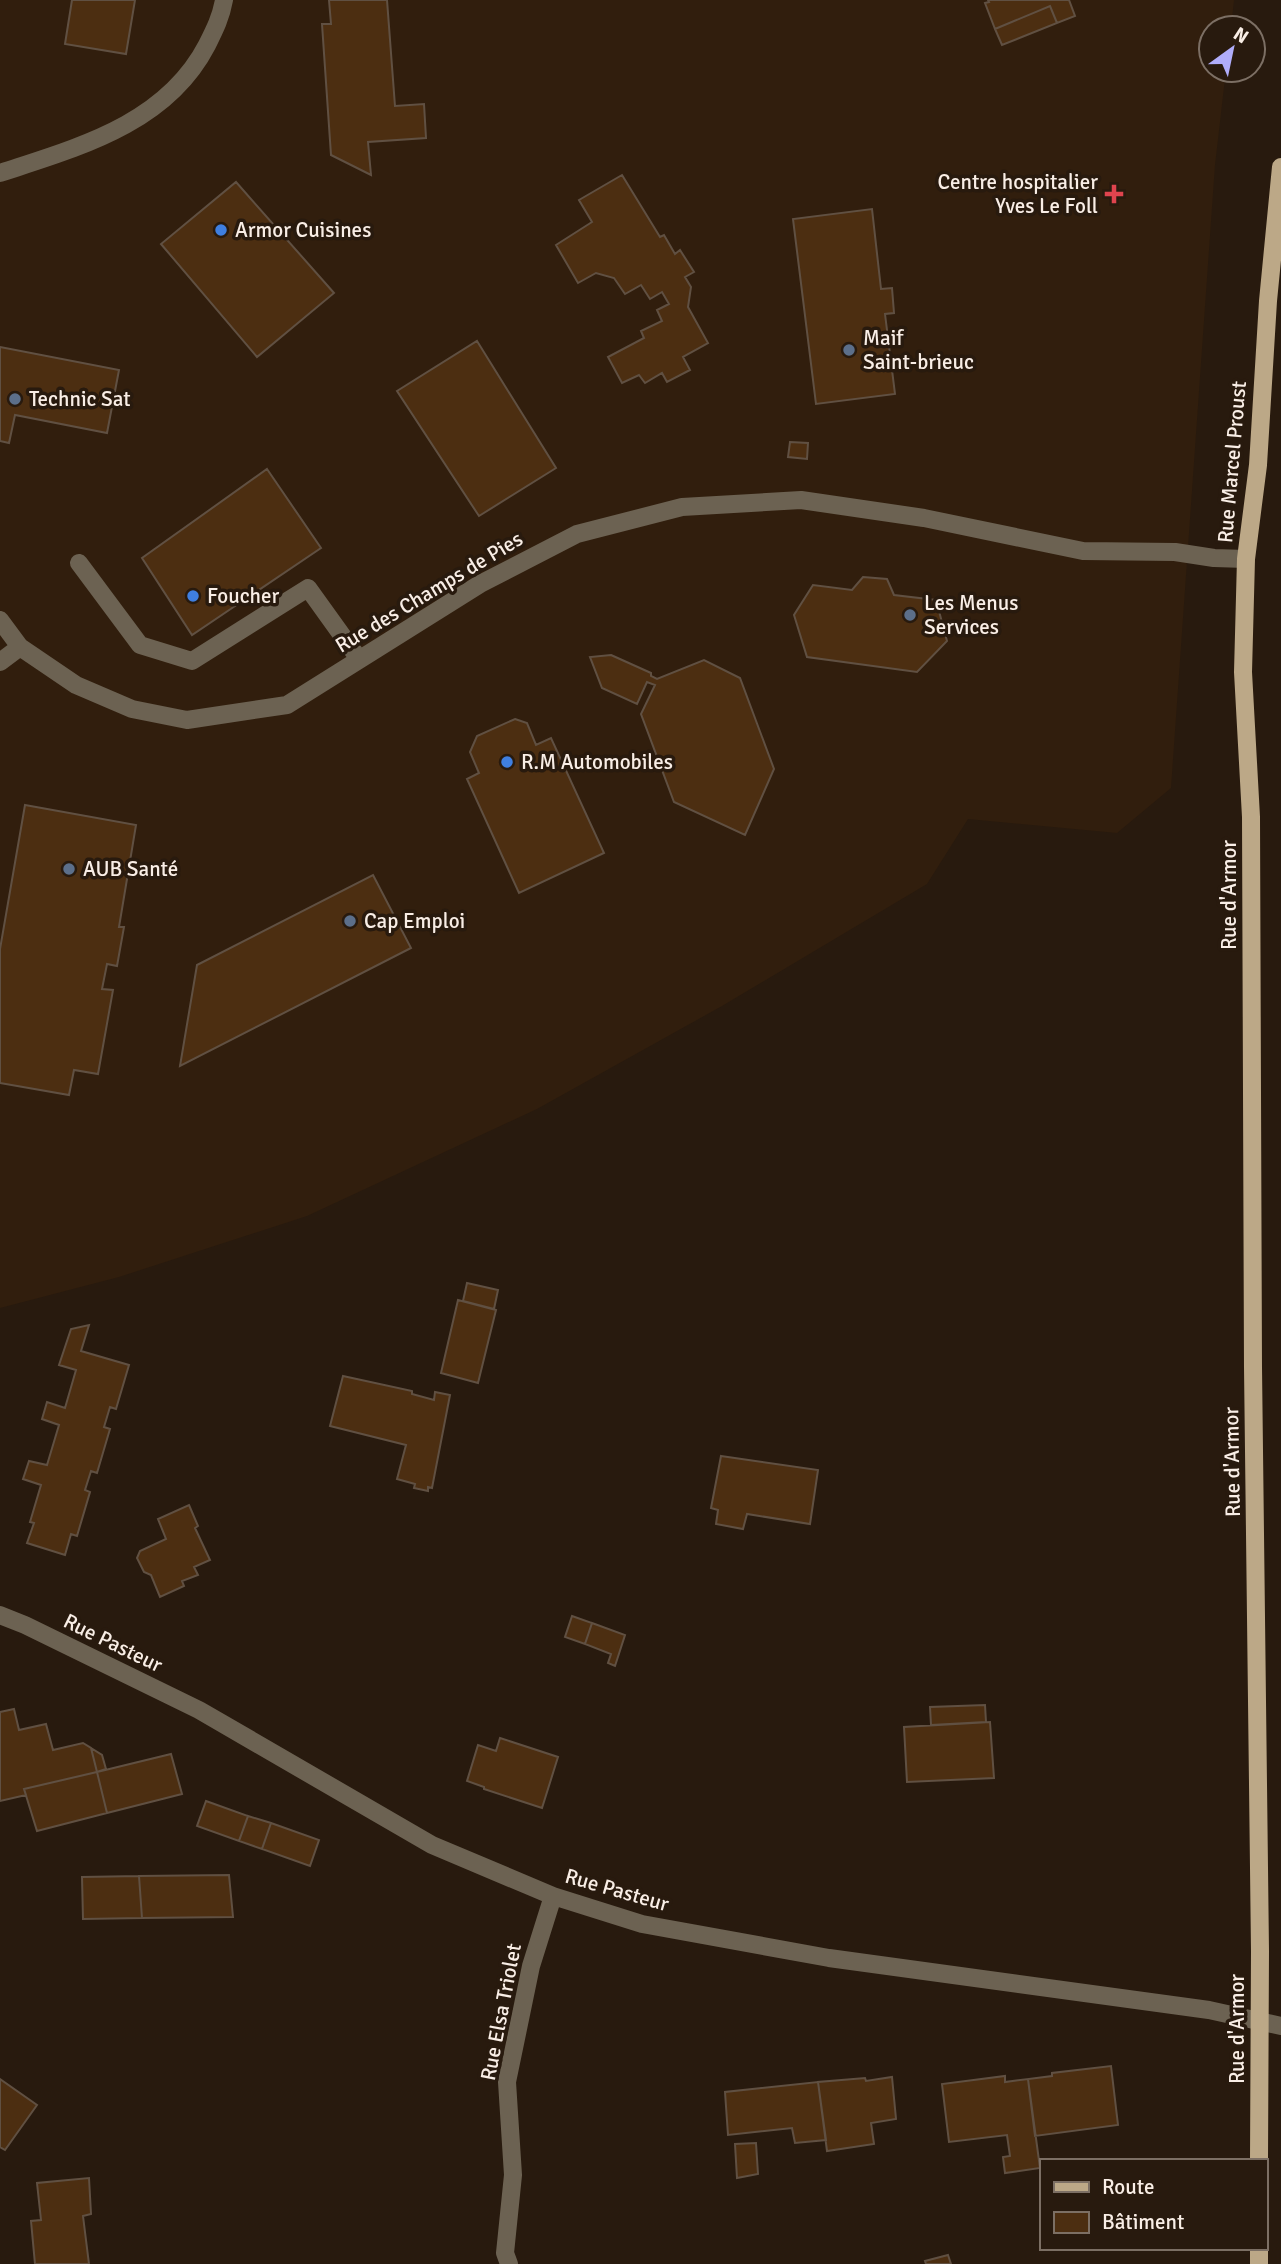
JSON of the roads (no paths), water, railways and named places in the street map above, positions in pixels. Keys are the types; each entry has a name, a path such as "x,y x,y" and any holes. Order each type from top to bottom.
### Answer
{"main road":[{"name":"Rue Marcel Proust","path":"1247,763 1243,672 1246,559 1258,465 1268,301 1281,167"},
{"name":"Rue d'Armor","path":"1247,763 1251,817 1259,2159"}],"street":[{"path":"0,173 104,137 141,118 169,96 198,63 220,19 224,0"},
{"name":"Rue des Champs de Pies","path":"0,620 20,647 75,685 132,709 187,720 287,705 480,584 577,534 682,507 801,500 924,518 1083,551 1175,552 1214,558 1246,559"},
{"path":"79,563 140,645 192,661 309,588 359,659"},
{"path":"0,662 20,647"},
{"name":"Rue Pasteur","path":"0,1615 199,1710 432,1845 553,1896 656,1927 829,1958 1209,2010 1281,2026"},
{"name":"Rue Elsa Triolet","path":"509,2264 505,2253 513,2175 507,2082 531,1966 553,1896"}],"place":[{"name":"Centre hospitalier Yves Le Foll","path":"1114,194"},
{"name":"Armor Cuisines","path":"221,230"},
{"name":"Maif Saint-brieuc","path":"849,350"},
{"name":"Technic Sat","path":"15,399"},
{"name":"Foucher","path":"193,596"},
{"name":"Les Menus Services","path":"910,615"},
{"name":"R.M Automobiles","path":"507,762"},
{"name":"AUB Santé","path":"69,869"},
{"name":"Cap Emploi","path":"350,921"}]}
